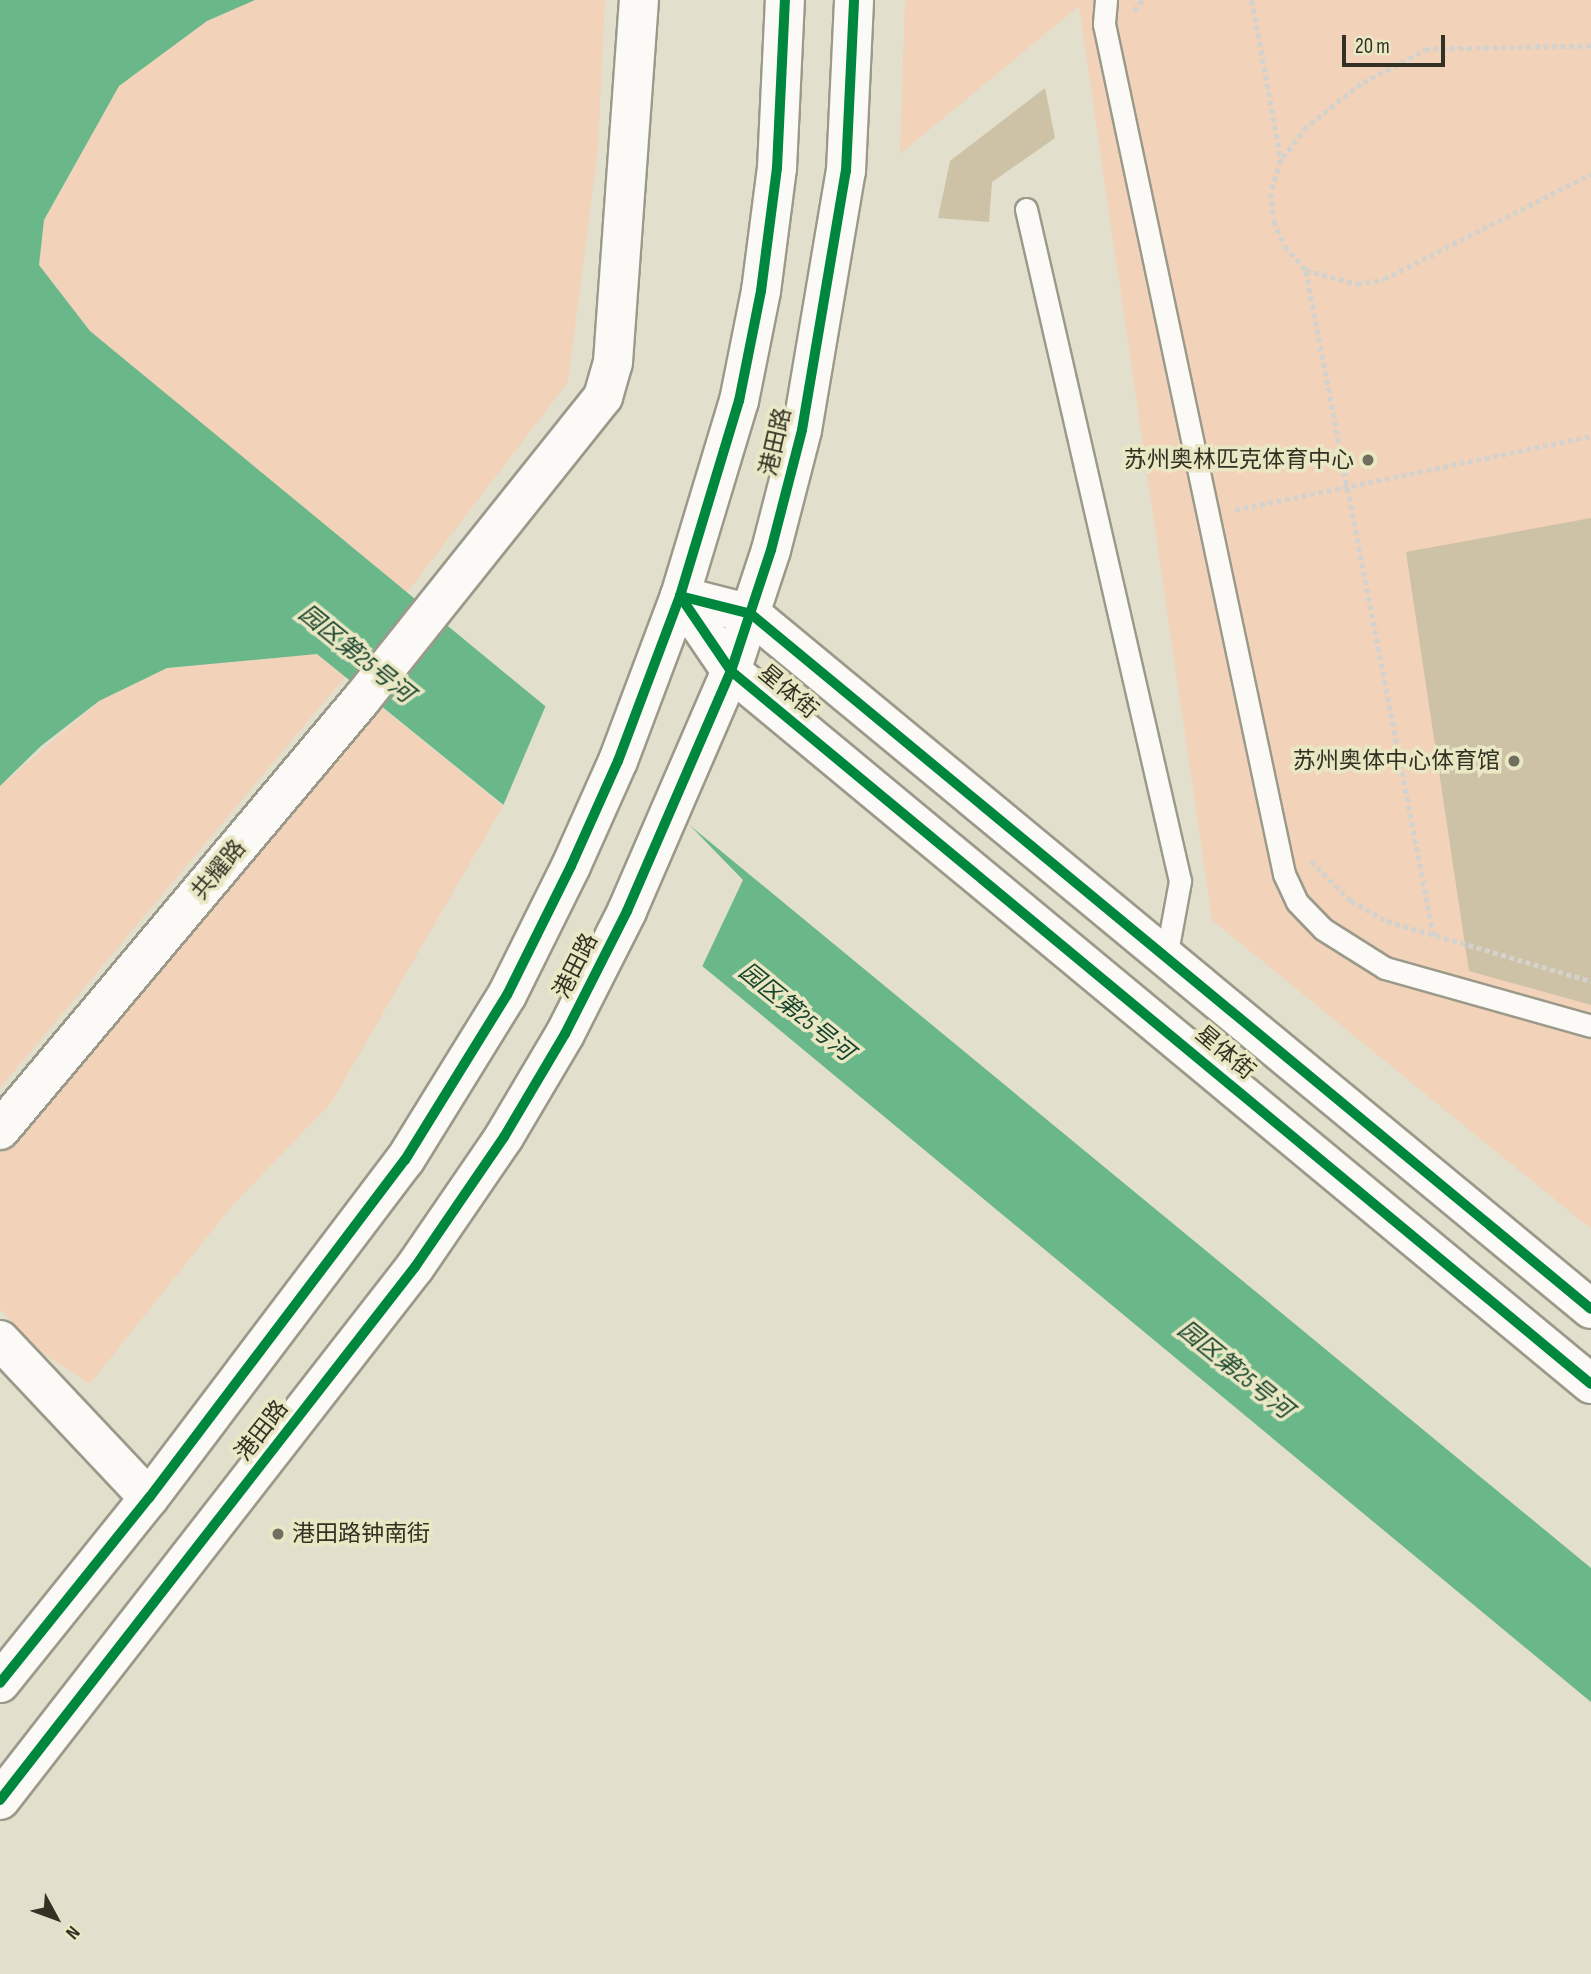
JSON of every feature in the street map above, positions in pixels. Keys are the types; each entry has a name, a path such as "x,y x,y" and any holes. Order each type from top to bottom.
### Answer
{"street":[{"name":"共耀路","path":"0,1130 361,700 603,397 613,362 639,0"},
{"name":"港田路","path":"0,1683 149,1498 405,1160 507,995 571,866 618,761 680,596 739,401 761,291 777,168 785,0"},
{"name":"港田路","path":"0,1800 415,1267 517,1114 565,1034 627,911 731,671 751,614 802,430 825,311 846,171 854,0"},
{"name":"星体街","path":"680,596 751,614 1591,1309"},
{"name":"星体街","path":"680,596 731,671 1591,1384"},
{"path":"0,1340 149,1498"}],"lane":[{"path":"1106,0 1104,24 1208,516 1284,874 1297,902 1323,929 1385,968 1591,1026"},
{"path":"1026,209 1180,881 1166,957"}],"path":[{"path":"1134,21 1134,11 1142,0"},
{"path":"1252,0 1281,160"},
{"path":"1591,46 1428,49 1334,104 1307,127 1281,160 1271,193 1273,221 1285,247 1306,270 1334,281 1384,279 1591,174"},
{"path":"1306,270 1434,937"},
{"path":"1208,516 1591,436"},
{"path":"1232,497 1237,524"},
{"path":"1307,856 1351,901 1387,921 1591,981"}],"shaded area":[{"path":"255,0 605,0 598,149 568,382 406,594 90,331 39,265 44,220 119,86 207,21"},
{"name":"苏州奥林匹克体育中心","path":"905,0 1591,0 1591,1229 1212,920 1079,6 900,154"},
{"path":"317,654 345,677 0,1088 0,786 99,701 167,668"},
{"path":"380,706 503,806 331,1103 231,1207 90,1384 40,1351 0,1309 0,1155"}],"water":[{"name":"园区第25号河","path":"0,0 255,0 207,21 119,86 44,220 39,265 90,331 1591,1568 1591,1702 712,974 317,654 167,668 99,701 41,746 0,786"}],"pier":[{"path":"546,705 676,811 743,880 701,969 503,806"}],"building":[{"path":"1045,88 1055,138 992,182 989,222 938,218 950,161"},
{"name":"苏州奥体中心体育馆","path":"1591,518 1591,1005 1469,971 1406,552"}],"cycle path":[{"path":"0,1683 149,1498 405,1160 507,995 571,866 618,761 680,596 739,401 761,291 777,168 785,0"},
{"path":"0,1800 415,1267 504,1137 565,1034 627,911 731,671 771,550 802,430 846,171 854,0"},
{"path":"680,596 731,671 1591,1384"},
{"path":"680,596 751,614 1591,1309"}],"place":[{"name":"苏州奥林匹克体育中心","path":"1368,460"},
{"name":"苏州奥体中心体育馆","path":"1514,761"},
{"name":"港田路钟南街","path":"278,1534"}]}
